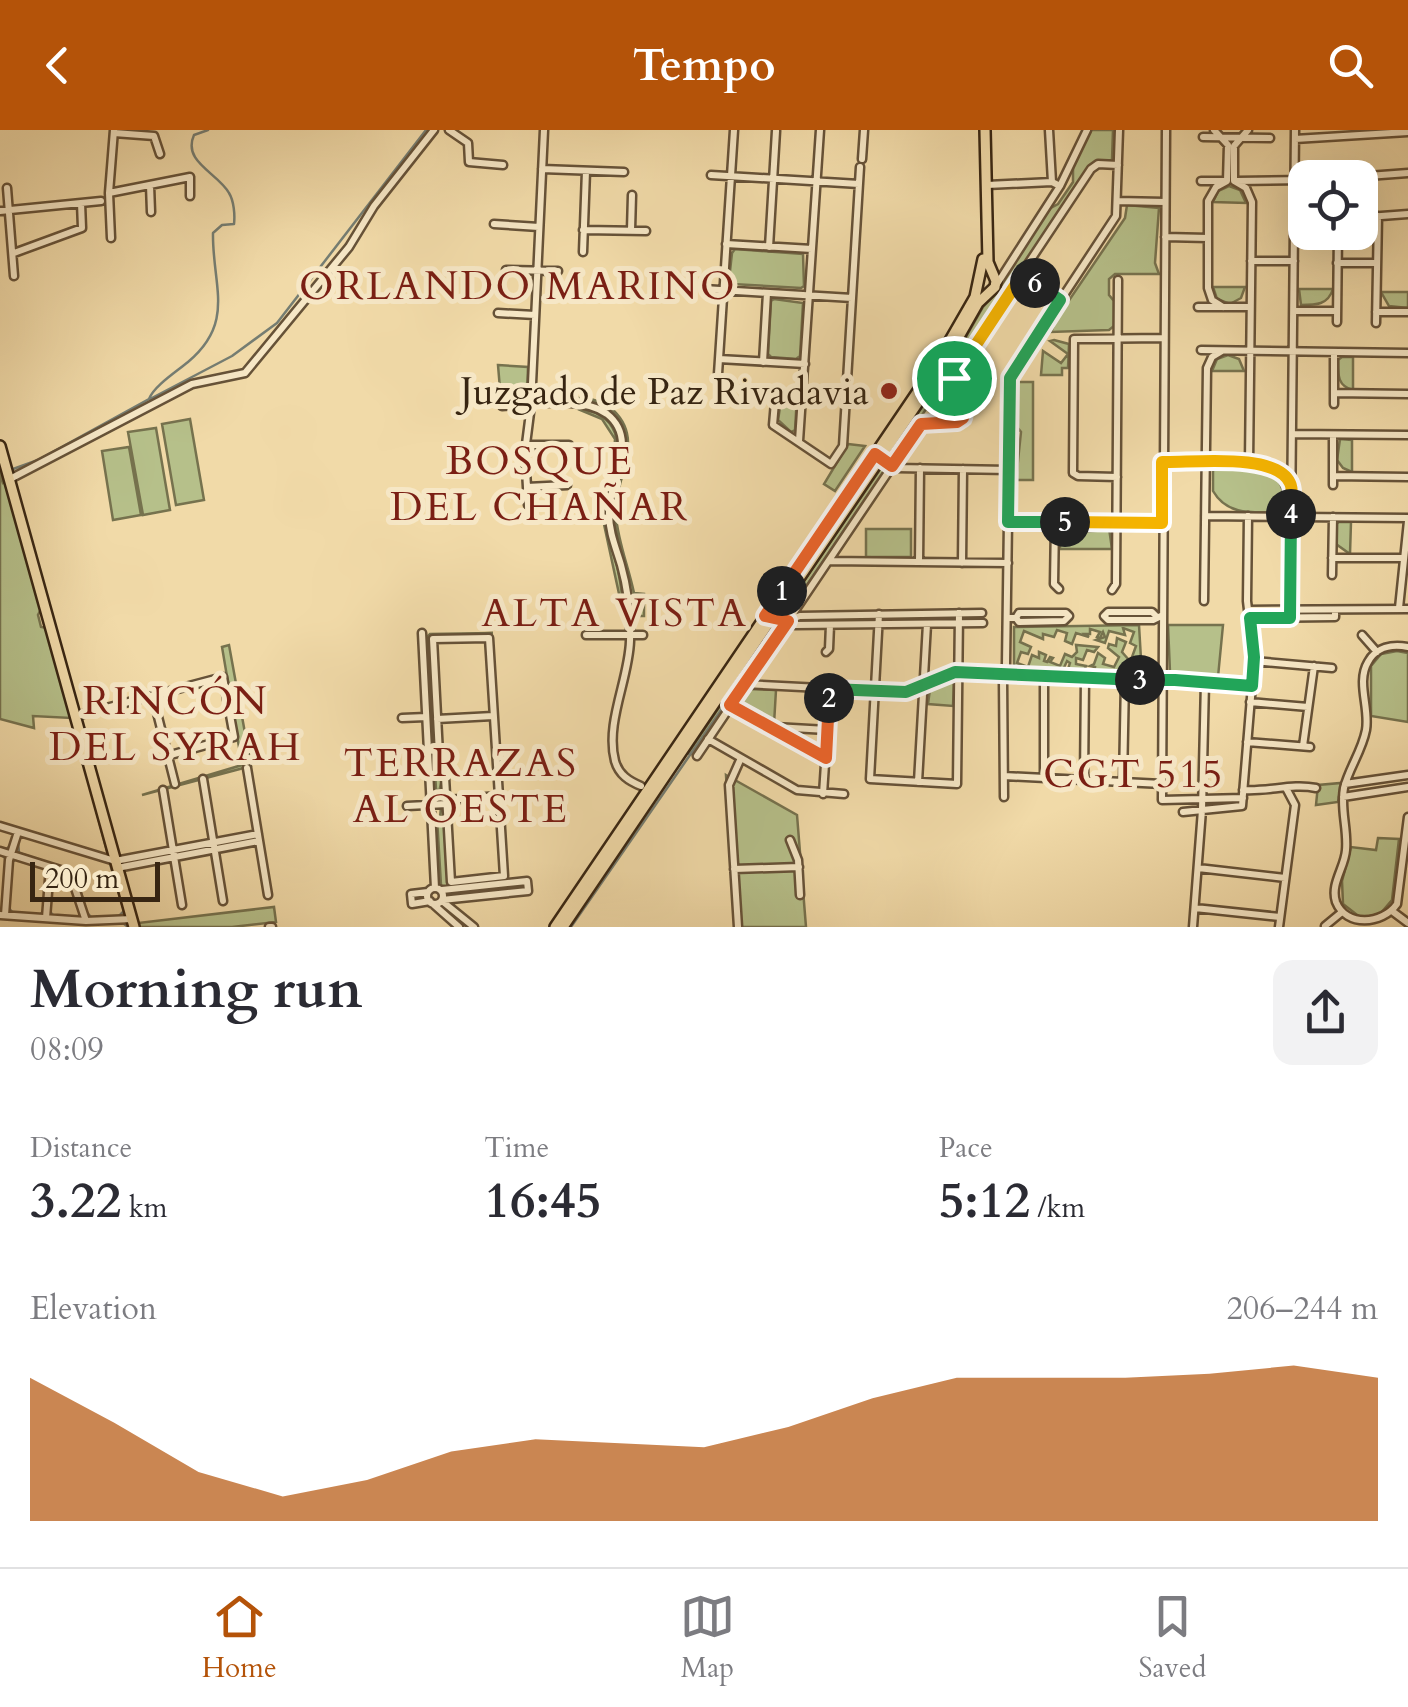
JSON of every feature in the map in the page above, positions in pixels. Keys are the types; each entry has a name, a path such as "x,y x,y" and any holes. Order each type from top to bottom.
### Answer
{"main road":[{"path":"982,130 994,288"},
{"path":"878,456 975,297 983,262 982,130"},
{"path":"977,280 991,273"},
{"path":"977,280 981,291 994,288"},
{"path":"562,927 768,618 940,370 978,303 994,288"},
{"path":"0,446 80,717 133,923"},
{"path":"555,927 592,878"}],"street":[{"path":"8,474 192,384 245,373 349,247 374,206 434,130"},
{"path":"450,130 468,143 469,162 503,164"},
{"path":"528,505 526,445 544,130"},
{"path":"718,374 734,130"},
{"path":"799,442 820,130"},
{"path":"775,402 773,425 831,464 843,446 864,130"},
{"path":"1049,130 1056,184"},
{"path":"994,288 1087,130"},
{"path":"1004,797 1004,672 1011,618 1010,378 1114,219 1118,130"},
{"path":"1166,130 1159,616 1165,680 1162,800 1202,806"},
{"path":"1214,130 1228,145 1230,181"},
{"path":"1230,181 1234,146 1248,130"},
{"path":"770,247 776,131"},
{"path":"111,238 108,193 114,132 154,136 160,154"},
{"path":"1294,160 1295,135 1408,132"},
{"path":"1203,138 1270,138"},
{"path":"696,756 921,424 957,422 963,418 965,408 954,374 1092,167 1118,165"},
{"path":"542,169 624,172"},
{"path":"582,252 586,171"},
{"path":"1378,175 1408,173"},
{"path":"711,175 859,184"},
{"path":"108,193 190,177 190,196"},
{"path":"1201,181 1288,180"},
{"path":"1222,307 1208,292 1208,199 1216,187 1230,181 1246,188 1251,198 1249,463"},
{"path":"987,185 1056,184"},
{"path":"150,185 152,212"},
{"path":"7,188 5,210 14,253 14,276"},
{"path":"631,230 632,194"},
{"path":"5,210 101,201"},
{"path":"1117,201 1165,202"},
{"path":"14,253 82,228 81,203"},
{"path":"1378,216 1408,214"},
{"path":"494,224 539,227"},
{"path":"583,230 646,231"},
{"path":"1165,237 1208,238"},
{"path":"726,244 812,250"},
{"path":"1290,614 1294,250"},
{"path":"1337,322 1338,250"},
{"path":"1376,323 1377,250"},
{"path":"1251,261 1294,261"},
{"path":"1338,262 1377,262"},
{"path":"506,270 558,271"},
{"path":"1022,275 1060,300"},
{"path":"1112,590 1116,584 1118,280"},
{"path":"704,289 852,298"},
{"path":"762,362 766,293"},
{"path":"1198,307 1250,307"},
{"path":"1294,310 1337,310"},
{"path":"1376,312 1408,312"},
{"path":"498,313 535,315"},
{"path":"1117,477 1074,475 1074,339 1164,338"},
{"path":"1201,350 1408,353"},
{"path":"1204,602 1206,368 1212,357 1222,351"},
{"path":"1334,352 1334,404"},
{"path":"719,359 805,364"},
{"path":"1334,393 1408,394"},
{"path":"502,406 586,405 610,417 619,429 623,454 611,488 608,517 626,581 630,635 614,756 622,774 641,786"},
{"path":"1292,434 1408,435"},
{"path":"1333,434 1333,485"},
{"path":"526,445 569,445"},
{"path":"878,456 892,466 1009,470"},
{"path":"1162,462 1272,467 1292,486"},
{"path":"918,562 920,468"},
{"path":"962,563 963,469"},
{"path":"1333,476 1408,476"},
{"path":"527,487 566,485"},
{"path":"1205,516 1408,520 1404,608 1249,614"},
{"path":"1243,798 1254,661 1249,614 1248,516"},
{"path":"1332,517 1332,575"},
{"path":"1008,522 1162,523"},
{"path":"1054,522 1054,584 1059,589"},
{"path":"1332,558 1404,558"},
{"path":"828,561 1008,563"},
{"path":"1108,612 1152,612 1159,616 1152,620 1108,620 1104,616 1108,612"},
{"path":"879,614 870,780 957,784 959,613"},
{"path":"788,621 800,616 982,613"},
{"path":"1019,613 1069,616 1064,621 1020,622 1011,618 1019,613"},
{"path":"918,782 927,614"},
{"path":"851,615 851,625"},
{"path":"768,618 795,625 983,624"},
{"path":"826,652 830,625"},
{"path":"422,633 435,890 431,902"},
{"path":"586,636 642,634"},
{"path":"1362,634 1377,652"},
{"path":"433,638 489,638 504,876 451,882 445,776 440,773 437,720 433,638"},
{"path":"1408,647 1396,645 1377,652 1366,665 1363,678 1367,722 1363,744 1345,784 1346,853 1335,891 1342,912 1355,922 1382,919 1399,898 1408,820"},
{"path":"1254,661 1332,668"},
{"path":"1247,742 1306,747 1314,666"},
{"path":"746,684 906,692 958,672 1004,672 1252,686"},
{"path":"1044,676 1044,778"},
{"path":"80,717 223,677 234,737 168,756"},
{"path":"1084,678 1084,780"},
{"path":"1123,782 1124,680"},
{"path":"1193,927 1202,806 1205,682"},
{"path":"823,794 830,689"},
{"path":"153,697 174,784"},
{"path":"1250,702 1308,707"},
{"path":"730,705 826,758"},
{"path":"437,720 493,716"},
{"path":"402,718 426,717"},
{"path":"769,726 827,730"},
{"path":"708,739 797,790 844,794"},
{"path":"738,927 730,777 741,758"},
{"path":"247,768 268,895"},
{"path":"1345,784 1408,775"},
{"path":"1004,776 1162,784"},
{"path":"204,780 224,901"},
{"path":"1343,797 1408,787"},
{"path":"1183,812 1286,788 1316,788"},
{"path":"1279,927 1295,805 1286,788"},
{"path":"163,790 182,905"},
{"path":"407,806 499,796"},
{"path":"0,826 116,864 258,838"},
{"path":"17,834 2,915 133,923"},
{"path":"790,840 798,867 800,895"},
{"path":"0,851 70,872 86,921"},
{"path":"46,918 50,866"},
{"path":"734,868 798,867"},
{"path":"1198,868 1286,878"},
{"path":"527,880 528,890 442,900 412,904 411,894 527,880"},
{"path":"435,890 474,927"},
{"path":"431,902 459,927"},
{"path":"1194,908 1280,917"},
{"path":"1392,911 1408,924"},
{"path":"1325,926 1342,912"}],"green space":[{"path":"1089,130 1113,130 1112,160 1091,165 891,461 887,458 951,363 983,307 999,290 1047,210 1058,204 1073,182 1073,168"},
{"path":"1229,186 1240,190 1246,203 1213,202 1218,191"},
{"path":"1127,205 1159,208 1155,263 1159,274 1115,274 1109,279 1114,326 1109,330 1051,332 1125,218"},
{"path":"735,249 803,254 804,286 732,284 729,280"},
{"path":"1213,287 1245,287 1241,298 1230,304 1217,299"},
{"path":"1299,289 1333,289 1325,301 1301,305"},
{"path":"1381,292 1408,292 1408,308 1389,306"},
{"path":"774,299 803,303 800,356 796,359 768,354"},
{"path":"1050,341 1069,344 1068,368 1062,368 1062,375 1041,375 1043,351 1061,363 1068,354"},
{"path":"1228,355 1239,359 1244,371 1212,371 1217,359"},
{"path":"1353,357 1353,390 1340,379 1338,360"},
{"path":"498,365 528,367 527,397 523,401 501,401"},
{"path":"1017,382 1033,382 1033,480 1016,480 1021,432 1017,427"},
{"path":"782,395 797,396 795,430 791,432 778,420"},
{"path":"578,398 598,401 614,411 627,435 616,516 634,593 644,594 644,616 634,616 614,517 614,502 624,454 622,426 614,414 599,404"},
{"path":"578,409 605,419 617,441 616,458 605,493 604,511 624,617 602,515 604,489 614,458 615,439 602,419"},
{"path":"190,419 204,500 176,505 162,424"},
{"path":"156,428 170,510 143,515 128,432"},
{"path":"1340,439 1352,440 1352,472 1337,460"},
{"path":"848,444 865,446 835,491 824,484"},
{"path":"129,447 141,515 113,520 102,451"},
{"path":"883,465 887,469 788,613 784,610"},
{"path":"1213,468 1252,468 1272,474 1279,482 1285,509 1252,512 1226,505 1213,491"},
{"path":"0,473 3,483 7,481 41,609 41,627 47,628 71,718 33,716 34,728 0,719"},
{"path":"1339,522 1351,522 1350,554 1336,544"},
{"path":"1063,527 1086,532 1109,528 1112,549 1060,549"},
{"path":"866,529 911,529 911,557 866,557"},
{"path":"1139,625 1142,676 1094,674 1095,667 1090,666 1098,653 1105,658 1103,664 1114,667 1119,657 1108,648 1109,644 1116,646 1117,638 1126,642 1122,652 1129,660 1124,667 1135,671 1133,663 1139,660 1132,657 1136,646 1130,643 1134,632 1123,628 1125,635 1109,631 1105,643 1096,640 1105,637 1103,632 1100,638 1100,632 1090,629 1090,634 1085,634 1089,637 1076,633 1072,644 1065,641 1067,633 1057,630 1054,637 1043,634 1043,639 1024,631 1020,642 1031,647 1028,654 1021,652 1017,663 1028,667 1032,655 1039,658 1039,652 1046,655 1044,661 1050,657 1050,662 1060,666 1065,654 1072,657 1077,652 1076,645 1098,647 1094,652 1087,650 1083,660 1076,658 1076,664 1086,666 1083,673 1067,672 1067,661 1062,672 1014,667 1014,627"},
{"path":"1168,625 1223,625 1218,677 1170,672"},
{"path":"772,629 776,633 693,755 689,752"},
{"path":"493,633 430,635 437,775 442,779 439,792 436,789 427,637 430,634"},
{"path":"229,645 251,766 142,795 242,765 222,647"},
{"path":"1408,653 1408,722 1371,716 1371,666 1381,654"},
{"path":"950,679 954,681 953,706 928,704 930,689"},
{"path":"750,689 776,690 774,724 740,706 739,701"},
{"path":"726,775 797,815 806,927 735,927"},
{"path":"1341,783 1338,802 1316,805 1318,785"},
{"path":"441,807 448,886 509,880 444,887 441,885 437,818"},
{"path":"1378,838 1399,839 1392,900 1380,914 1361,918 1343,904 1342,881 1351,847 1376,850"},
{"path":"274,907 276,922 232,927 139,927 138,923"}],"waterway":[{"path":"0,470 2,473 38,460 149,399 160,384 203,347 217,317 213,233 222,225 234,224 229,193 193,153 194,135 208,130"},
{"path":"150,399 232,356 277,323 426,130"},
{"path":"788,613 886,468"},
{"path":"571,927 775,632"},
{"path":"689,754 696,751 753,664"},
{"path":"83,761 108,855"},
{"path":"18,841 19,853 75,872 92,918"},
{"path":"0,848 12,845"},
{"path":"1,854 6,859 5,869"},
{"path":"17,859 47,871 44,911 40,915 12,912 9,908 12,862 17,859"},
{"path":"110,864 124,911 119,916"},
{"path":"57,871 71,878 81,913 77,918 49,911 52,875 57,871"},
{"path":"46,921 123,923 128,927"}],"place":[{"name":"Juzgado de Paz Rivadavia","path":"889,391"}],"district":[{"name":"ORLANDO MARINO","path":"518,285"},
{"name":"BOSQUE DEL CHAÑAR","path":"540,483"},
{"name":"ALTA VISTA","path":"615,612"},
{"name":"RINCÓN DEL SYRAH","path":"176,723"},
{"name":"CGT 515","path":"1134,773"},
{"name":"TERRAZAS AL OESTE","path":"461,785"}],"route":[{"path":"1022,275 1060,300 1010,378 1008,522 1162,523 1162,462 1259,463 1286,477 1292,486 1290,618 1250,618 1252,686 955,672 906,692 830,689 826,758 730,705 788,621 765,616 875,454 892,466 921,424 957,422 966,414 954,378 1022,275"}]}
